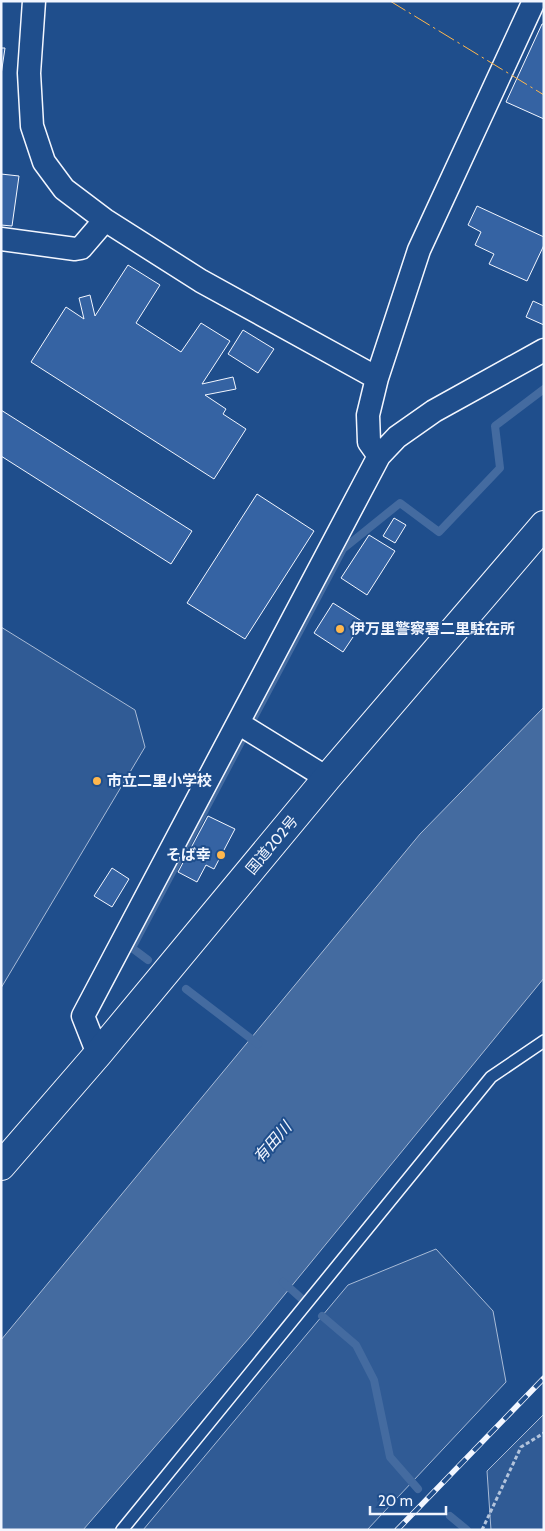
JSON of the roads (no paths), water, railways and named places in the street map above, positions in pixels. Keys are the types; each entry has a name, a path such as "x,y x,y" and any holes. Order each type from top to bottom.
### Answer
{"highway":[{"name":"国道202号","path":"1,1166 98,1054 327,778 544,525"}],"street":[{"path":"34,1 29,73 32,126 44,162 64,188 105,220 201,281 377,378"},
{"path":"379,456 369,442 368,415 377,378 419,250 534,1"},
{"path":"1,239 75,249 81,248 105,220"},
{"path":"98,1054 83,1016 379,456 397,437 434,411 544,350"},
{"path":"238,723 327,778"}],"lane":[{"path":"122,1530 492,1077 544,1041"}],"water":[{"name":"有田川","path":"544,707 544,978 249,1338 83,1530 1,1530 1,1340 420,834"}],"waterway":[{"path":"148,960 132,948 343,549 400,503 439,532 500,468 495,426 544,389"},
{"path":"186,989 258,1044"},
{"path":"283,1282 302,1299"},
{"path":"322,1316 356,1345 374,1380 390,1457 418,1489"},
{"path":"450,1516 467,1530"}],"railway":[{"path":"397,1530 544,1378"}],"place":[{"name":"伊万里警察署二里駐在所","path":"340,629"},
{"name":"市立二里小学校","path":"97,781"},
{"name":"そば幸","path":"221,855"}]}
